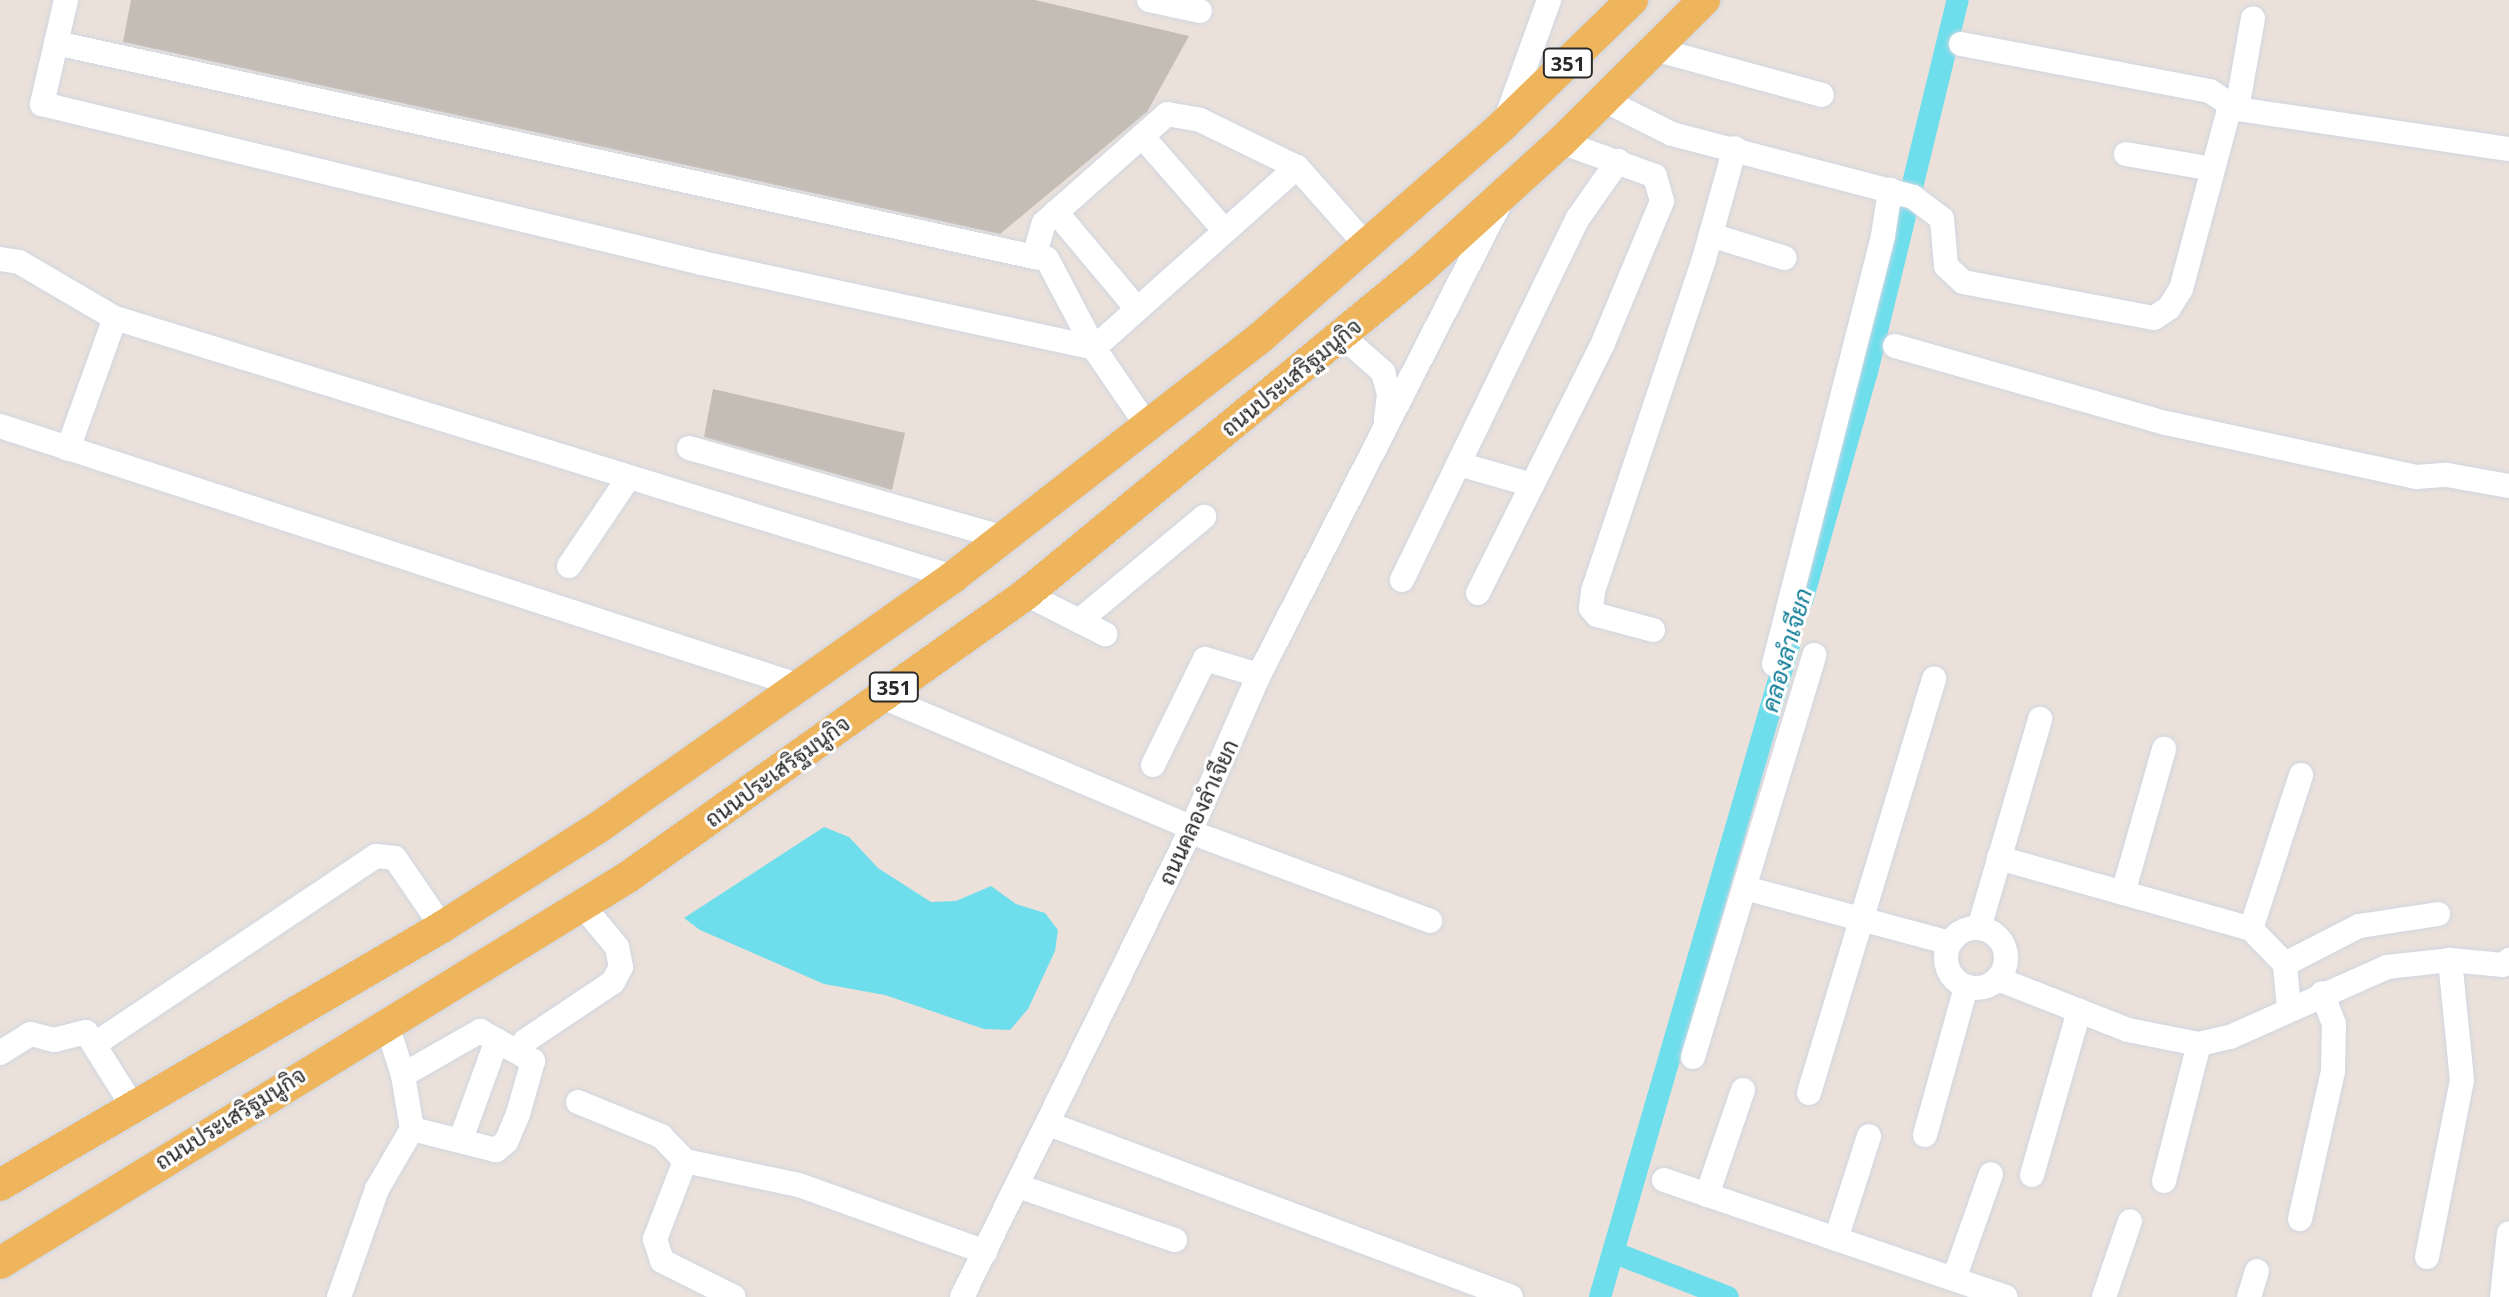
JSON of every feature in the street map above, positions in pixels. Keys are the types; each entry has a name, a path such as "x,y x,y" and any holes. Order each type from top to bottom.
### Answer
{"main road":[{"name":"351","path":"0,1185 132,1105 442,927 599,827 953,577 1148,427 1367,246 1503,125 1632,0"},
{"name":"ถนนประเสริฐมนูกิจ","path":"0,1263 386,1022 582,905 1026,594 1342,336 1561,142 1704,0"}],"street":[{"path":"66,0 42,104 702,263 1094,348"},
{"path":"1149,0 1200,11"},
{"path":"1503,125 1546,1"},
{"path":"1604,100 1672,134 1899,193 1942,219 1946,266 1963,282 2146,318 2163,313 2174,302 2234,108 2253,18"},
{"path":"56,43 1047,259 1094,348 1148,427"},
{"path":"1961,44 2210,91 2234,108 2509,149"},
{"path":"1654,49 1822,95"},
{"path":"1034,257 1044,223 1167,114 1185,113 1297,167 1367,246"},
{"path":"1142,136 1225,231"},
{"path":"1478,593 1603,343 1659,212 1662,185 1655,176 1561,142"},
{"path":"1653,630 1597,615 1591,608 1593,591 1711,235 1735,148"},
{"path":"2126,154 2213,169"},
{"path":"1402,580 1578,218 1618,161"},
{"path":"1094,348 1297,167"},
{"path":"1774,664 1883,236 1899,193"},
{"path":"1384,436 1504,194"},
{"path":"1056,212 1137,309"},
{"path":"1711,235 1785,258"},
{"path":"0,259 19,262 115,318 627,480 953,577"},
{"path":"68,449 115,318"},
{"name":"ถนนคลองลำเจียก","path":"962,1297 1191,830 1259,675 1384,436 1389,395 1383,372 1342,336"},
{"path":"1895,346 2166,423 2416,477 2447,475 2509,486"},
{"path":"0,426 800,686"},
{"path":"689,448 1005,538"},
{"path":"1459,464 1532,485"},
{"path":"569,566 627,480"},
{"path":"1079,621 1204,517"},
{"path":"1026,594 1105,634"},
{"path":"1693,1057 1814,655"},
{"path":"1153,765 1205,659 1259,675"},
{"path":"1809,1093 1934,678"},
{"path":"880,696 1191,830 1430,921"},
{"path":"1979,928 2040,719"},
{"path":"2123,893 2164,749"},
{"path":"2251,929 2301,775"},
{"path":"95,1044 376,856 395,858 442,927"},
{"path":"1999,858 2251,929 2285,964 2289,1010"},
{"path":"1745,888 1862,922 1950,943"},
{"path":"525,1041 613,982 621,967 617,947 582,905"},
{"path":"2285,964 2359,926 2438,914"},
{"path":"1979,928 2002,943 2005,962 1998,979 1983,988 1966,987 1947,969 1950,943 1962,931 1979,928"},
{"path":"1998,979 2128,1030 2199,1044 2230,1037 2322,993 2387,967 2450,960 2507,967"},
{"path":"2427,1257 2462,1080 2450,960"},
{"path":"1925,1135 1966,987"},
{"path":"2300,1219 2333,1071 2334,1024 2322,993"},
{"path":"2032,1175 2079,1011"},
{"path":"339,1297 377,1189 412,1129 403,1075 386,1022"},
{"path":"403,1075 480,1031 533,1061 518,1114 506,1142 496,1150 412,1129"},
{"path":"0,1053 31,1034 54,1040 86,1032 132,1105"},
{"path":"461,1139 497,1040"},
{"path":"2164,1181 2199,1044"},
{"path":"1707,1195 1743,1090"},
{"path":"578,1102 661,1136 685,1161 799,1185 985,1252"},
{"path":"1049,1124 1511,1297"},
{"path":"1836,1239 1869,1136"},
{"path":"685,1161 655,1239 662,1261 734,1297"},
{"path":"1954,1279 1991,1174"},
{"path":"1664,1180 2005,1297"},
{"path":"1018,1186 1175,1240"},
{"path":"2104,1297 2130,1221"},
{"path":"2502,1297 2509,1233"},
{"path":"2249,1297 2257,1271"}],"water":[{"path":"824,827 849,837 878,868 931,902 956,901 991,886 1016,904 1045,913 1058,930 1055,951 1028,1009 1010,1030 984,1029 885,995 824,984 700,930 684,918"}],"building":[{"path":"131,0 1035,0 1189,36 1147,112 1000,234 123,42"},
{"path":"713,389 905,433 892,490 704,437"}],"waterway":[{"name":"คลองลำเจียก","path":"1802,601 1867,372 1958,0"},
{"name":"คลองลำเจียก","path":"1600,1297 1789,645"},
{"path":"1615,1253 1728,1297"}]}
